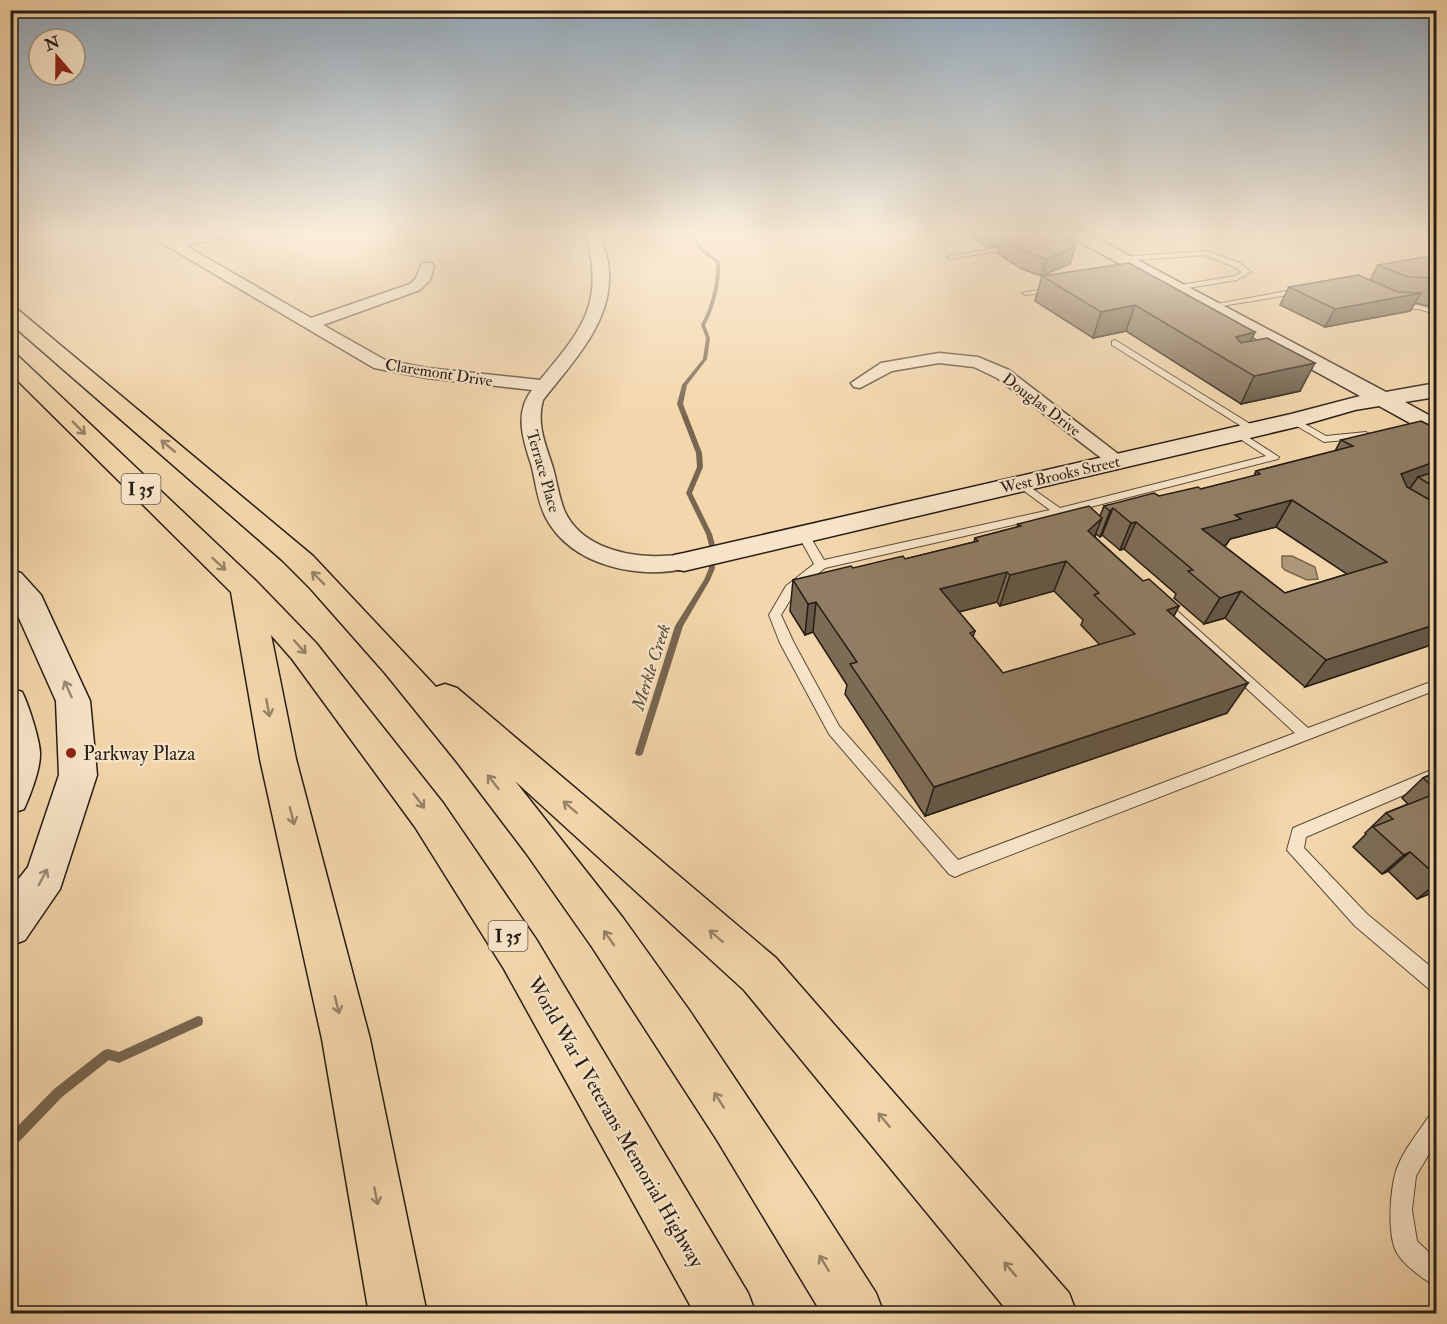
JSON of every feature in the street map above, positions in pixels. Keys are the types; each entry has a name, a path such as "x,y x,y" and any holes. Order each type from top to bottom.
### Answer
{"highway":[{"name":"I 35","path":"10,313 213,484 318,578 429,703 579,894 678,1038 855,1314"},
{"name":"World War I Veterans Memorial Highway","path":"10,361 246,589 304,651 436,825 520,954 727,1314"},
{"path":"246,589 278,759 346,1039 398,1314"},
{"path":"358,621 760,974 1048,1314"}],"main road":[{"path":"1189,295 1286,353 1437,428"},
{"name":"West Brooks Street","path":"684,562 1293,420 1309,414 1437,390"},
{"path":"10,580 26,595 73,701 78,775 45,876 10,926"},
{"path":"10,701 22,755 10,798"}],"street":[{"name":"Claremont Drive","path":"259,295 380,364 544,386"},
{"path":"309,324 393,295"},
{"name":"Terrace Place","path":"600,295 577,347 544,386 530,410 531,431 553,510 565,531 574,539 601,554 631,562 657,565 684,562"},
{"name":"Douglas Drive","path":"860,383 887,367 950,358 978,362 1003,374 1116,460"}],"lane":[{"path":"1210,306 1277,295"},
{"path":"1381,301 1392,306 1418,307 1437,312"},
{"path":"1115,344 1244,431 1274,457 1064,515 821,565 790,589 775,615 787,643 834,730 955,869 1437,685"},
{"path":"1293,420 1323,439 1351,438 1380,433"},
{"path":"1020,483 1064,515"},
{"path":"804,535 821,565"},
{"path":"1148,591 1306,735"},
{"path":"1437,774 1299,833 1294,850 1361,920 1437,982"},
{"path":"1437,1123 1406,1173 1401,1210 1406,1247 1437,1274"}],"shaded area":[{"path":"1282,556 1292,556 1315,567 1318,579 1307,580 1285,570 1282,567"}],"building":[{"path":"1073,295 1187,295 1255,332 1236,337 1241,343 1267,338 1315,363 1254,376 1135,305 1101,312"},
{"path":"1305,295 1411,295 1335,309"},
{"path":"1421,421 1437,429 1437,461 1401,474 1407,487 1437,504 1437,624 1326,660 1241,591 1220,598 1188,571 1193,570 1136,522 1131,523 1113,508 1110,511 1104,506 1154,493 1159,496 1198,487 1201,489 1260,474 1256,471 1353,446 1341,440","holes":["1292,500 1387,562 1285,593 1202,529 1241,519 1235,515"]},
{"path":"1437,471 1437,489 1418,477"},
{"path":"1089,506 1102,518 1088,531 1143,581 1149,579 1179,606 1167,610 1248,683 934,787 850,664 857,662 816,602 808,604 793,580 903,556 905,559 978,541 975,538 1021,526 1018,524","holes":["1066,561 1099,593 1094,595 1135,634 1003,673 970,633 975,631 940,589 1007,572 1010,575"]},
{"path":"1437,772 1437,790 1423,778"},
{"path":"1437,793 1437,876 1410,852 1404,855 1373,827 1393,819 1386,813"}],"waterway":[{"name":"Merkle Creek","path":"639,753 679,626 712,568 711,559 714,553 709,534 689,493 700,467 699,453 680,404 685,385 705,359 708,338 703,325 714,295"},
{"name":"Merkle Creek","path":"10,1143 58,1093 108,1054 119,1058 198,1021"}],"place":[{"name":"Parkway Plaza","path":"71,753"}]}
